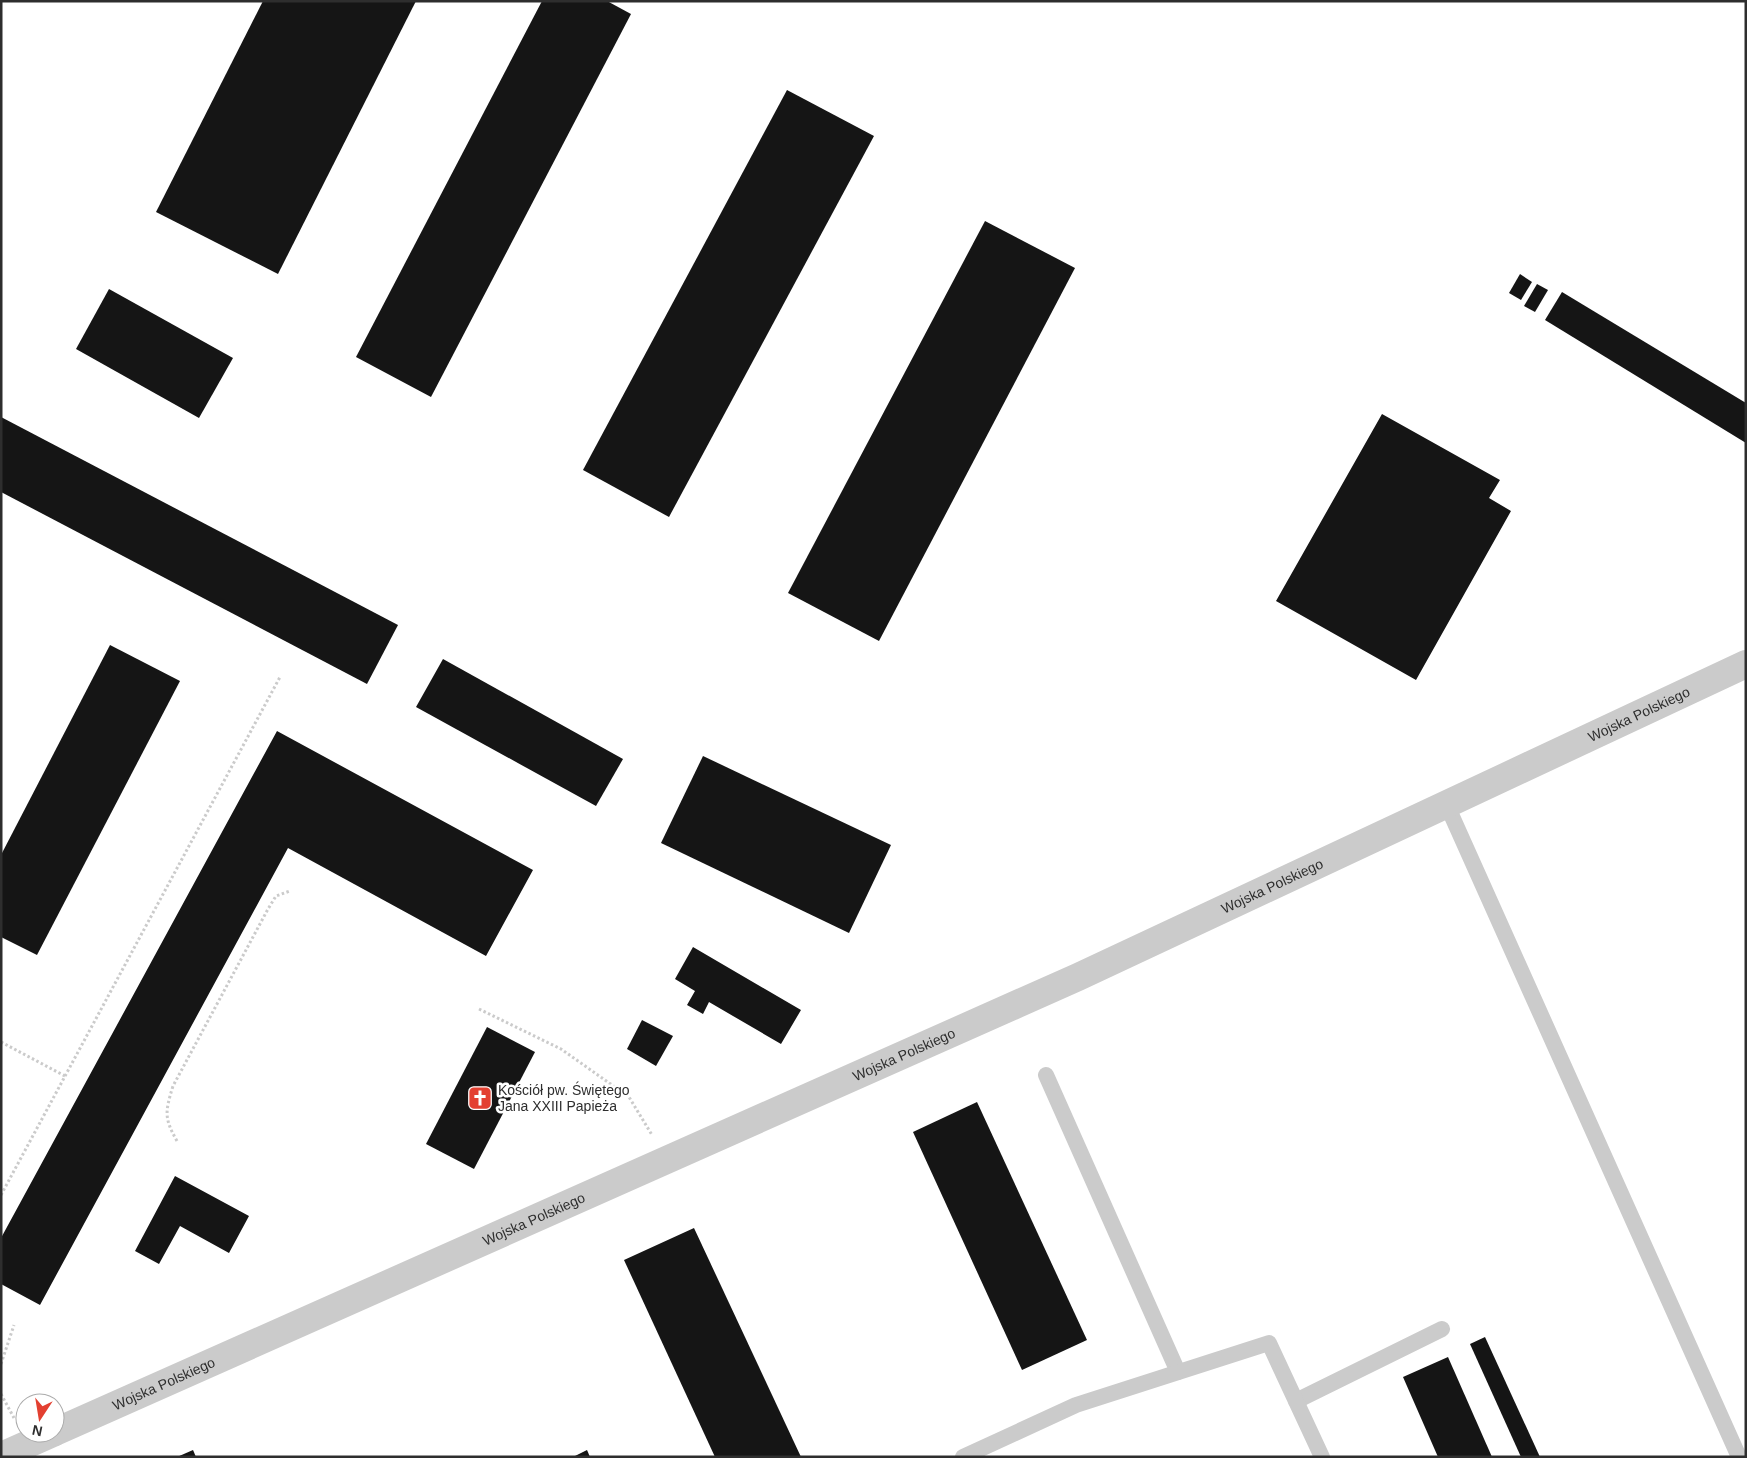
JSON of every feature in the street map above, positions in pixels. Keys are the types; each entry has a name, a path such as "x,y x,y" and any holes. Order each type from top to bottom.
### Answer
{"street":[{"name":"Wojska Polskiego","path":"65,1427 1060,985 1746,664"}],"lane":[{"path":"1446,803 1739,1457"},
{"path":"1046,1075 1178,1372"},
{"path":"1296,1401 1442,1329"},
{"path":"963,1457 1076,1405 1269,1343 1322,1457"}],"path":[{"path":"1,1195 280,677"},
{"path":"177,1141 166,1123 167,1104 173,1086 268,909 276,896 290,891"},
{"path":"479,1009 561,1049 629,1097 653,1137"},
{"path":"1,1042 65,1076"},
{"path":"1,1364 14,1326"},
{"path":"1,1394 16,1446"}],"building":[{"path":"263,1 416,1 278,274 156,212"},
{"path":"542,1 607,1 631,14 431,397 356,357"},
{"path":"787,90 874,136 669,517 583,470"},
{"path":"985,221 1075,268 879,641 788,593"},
{"path":"1520,274 1532,282 1521,300 1509,293"},
{"path":"1537,284 1548,290 1535,312 1524,306"},
{"path":"109,289 233,358 199,418 76,349"},
{"path":"1562,292 1746,403 1746,443 1545,320"},
{"path":"1382,414 1500,480 1489,498 1511,511 1416,680 1276,601"},
{"path":"1,417 398,625 367,684 1,492"},
{"path":"110,645 180,681 37,955 1,937 1,855"},
{"path":"443,659 623,759 596,806 416,707"},
{"path":"277,731 533,870 486,956 288,848 40,1305 1,1284 1,1238"},
{"path":"703,756 891,845 849,933 661,843"},
{"path":"693,947 801,1010 781,1044 709,1002 703,1014 687,1005 695,991 675,979"},
{"path":"642,1020 673,1036 656,1066 627,1049"},
{"name":"Kościół pw. Świętego Jana XXIII Papieża","path":"487,1027 535,1052 474,1169 426,1144"},
{"path":"977,1102 1087,1340 1022,1370 913,1132"},
{"path":"175,1176 249,1216 229,1253 180,1226 159,1264 135,1251"},
{"path":"694,1228 801,1457 715,1457 624,1260"},
{"path":"1485,1337 1540,1457 1521,1457 1470,1344"},
{"path":"1448,1357 1492,1457 1438,1457 1403,1377"},
{"path":"193,1450 196,1457 177,1457"},
{"path":"587,1450 590,1457 573,1457"}],"place":[{"name":"Kościół pw. Świętego Jana XXIII Papieża","path":"480,1098"}]}
